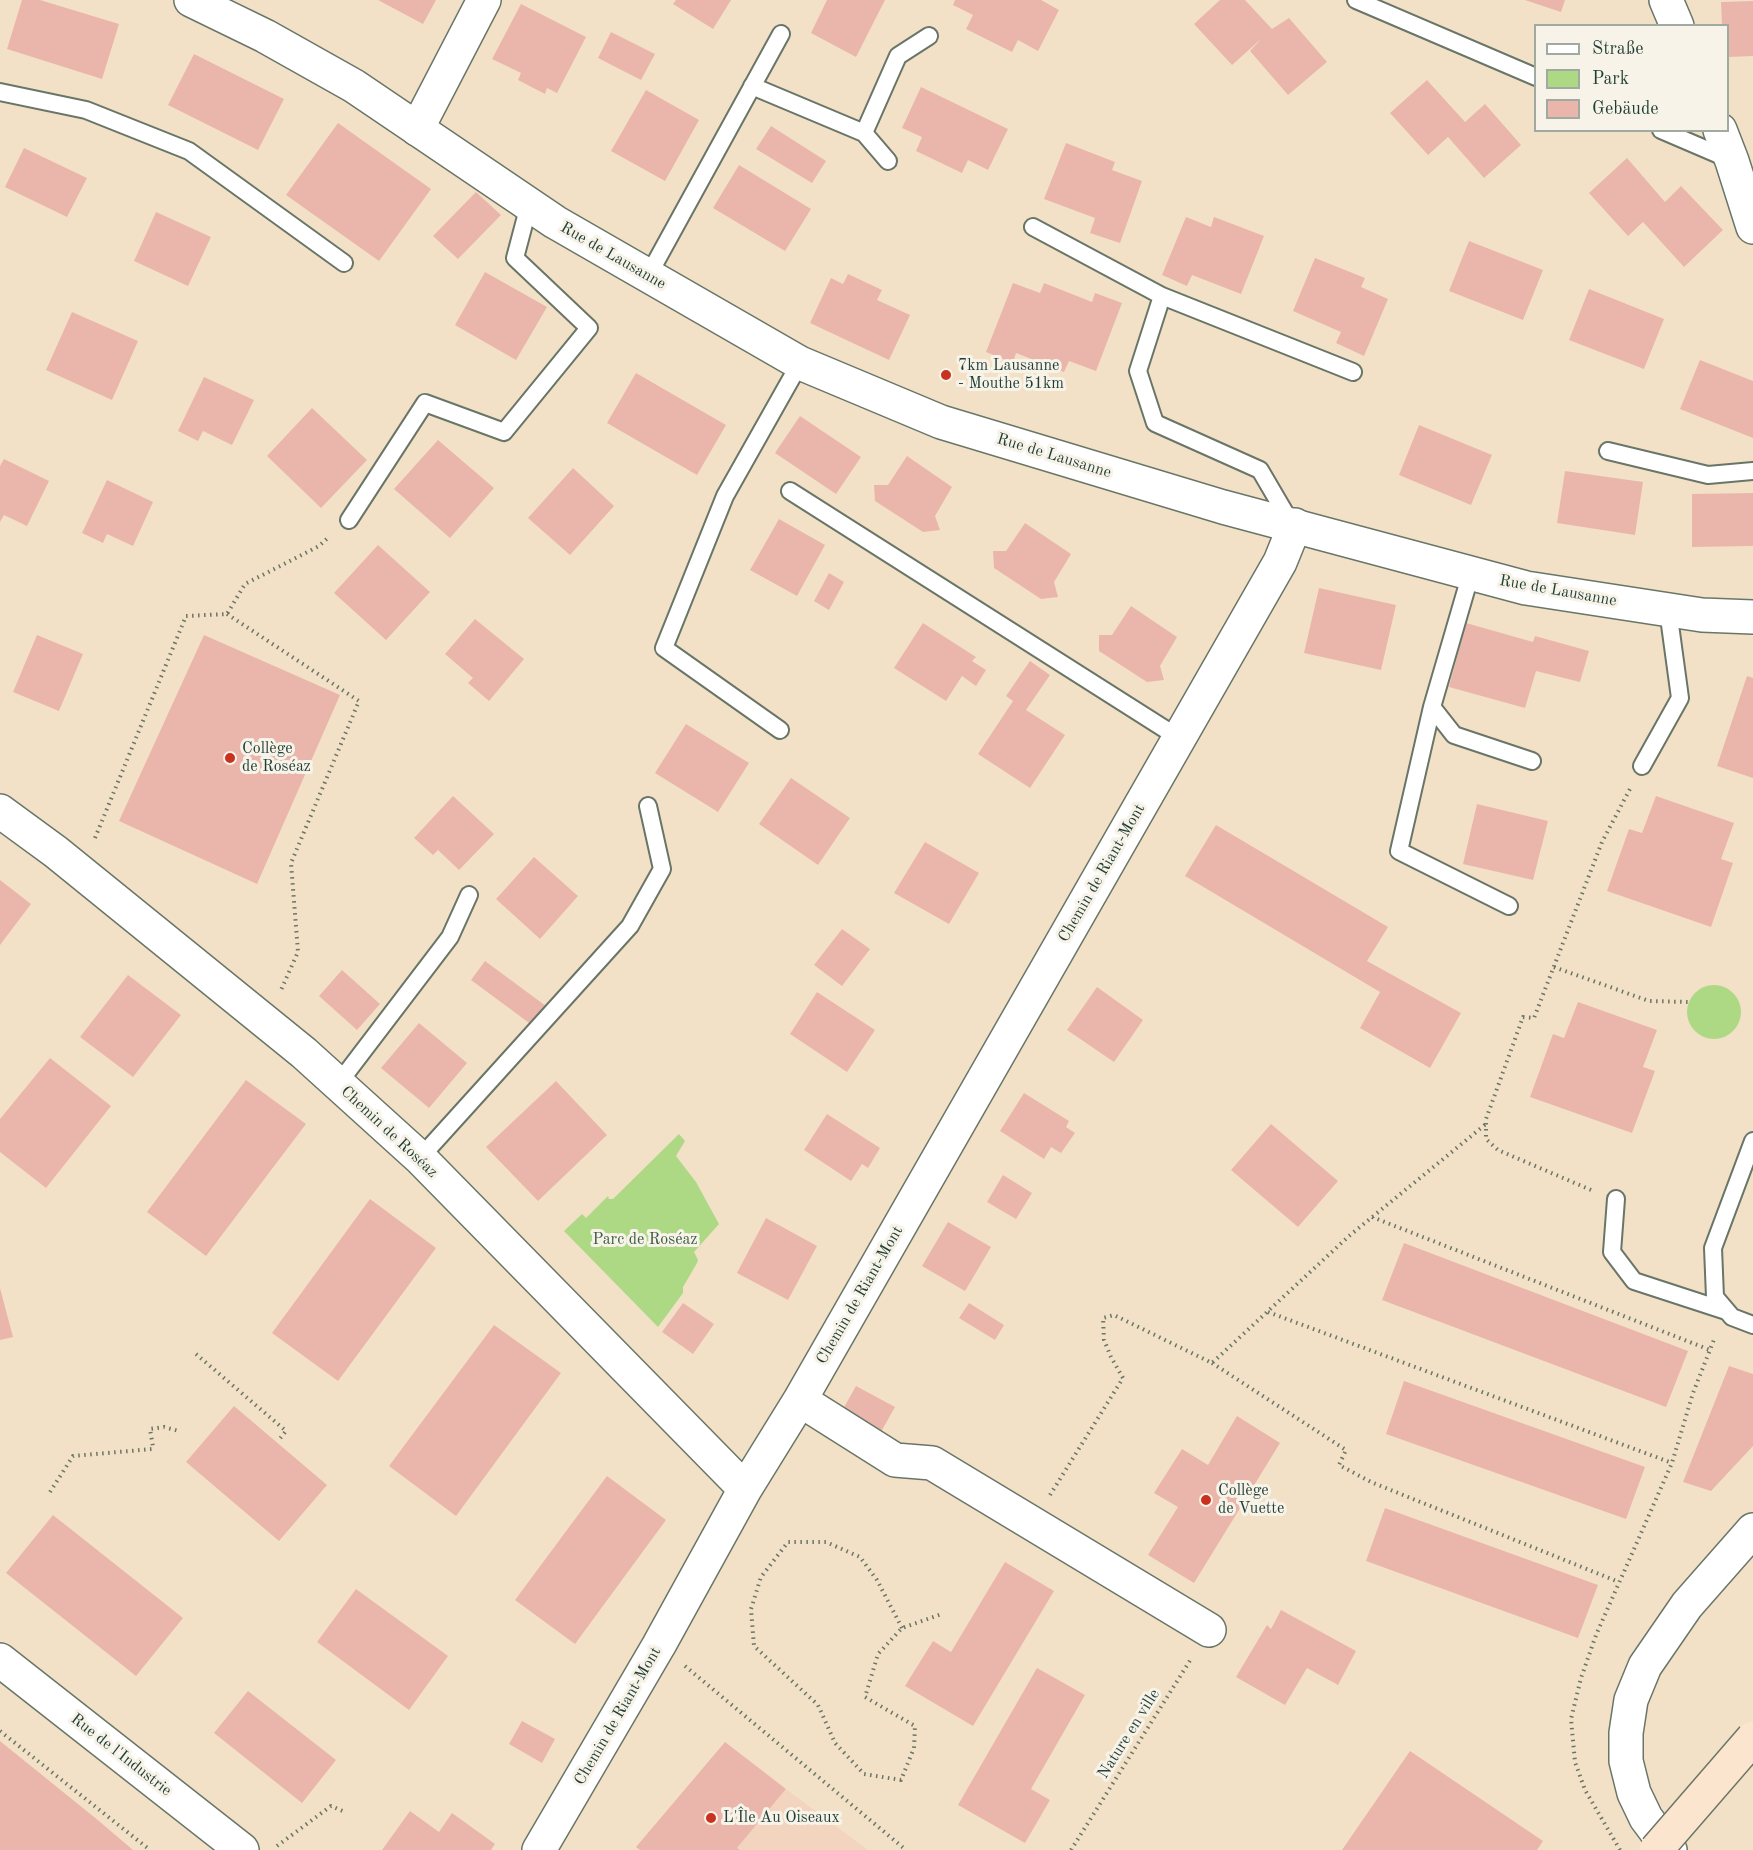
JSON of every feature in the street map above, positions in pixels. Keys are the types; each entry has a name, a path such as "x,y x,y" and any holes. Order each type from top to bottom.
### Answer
{"main road":[{"path":"1656,1850 1753,1738"}],"street":[{"name":"Rue de Lausanne","path":"192,0 265,36 354,86 529,205 800,363 941,422 1223,507 1294,524 1526,588 1702,615 1753,617"},
{"path":"417,129 484,0"},
{"path":"1666,0 1676,24"},
{"path":"1720,132 1732,161 1753,227"},
{"name":"Chemin de Riant-Mont","path":"539,1850 659,1645 745,1490 800,1400 1280,562 1294,524"},
{"name":"Chemin de Roséaz","path":"0,811 66,859 304,1053 420,1158 745,1490"},
{"path":"800,1400 895,1460 932,1463 1209,1630"},
{"path":"1670,1850 1647,1818 1634,1793 1626,1761 1626,1733 1631,1700 1645,1665 1687,1605 1753,1530"},
{"name":"Rue de l'Industrie","path":"0,1660 242,1850"}],"lane":[{"path":"1356,0 1534,76"},
{"path":"648,276 781,34"},
{"path":"864,133 898,56 929,36"},
{"path":"752,86 864,133 888,161"},
{"path":"0,92 86,110 189,151 344,263"},
{"path":"1666,132 1732,161"},
{"path":"349,520 425,403 504,432 588,328 515,258 529,205"},
{"path":"1033,227 1162,296 1353,372"},
{"path":"1162,296 1138,371 1155,423 1260,470 1294,524"},
{"path":"780,730 664,648 725,495 800,363"},
{"path":"1608,451 1708,475 1753,471"},
{"path":"790,491 1179,738"},
{"path":"1471,573 1432,707 1400,851 1509,906"},
{"path":"1642,766 1680,698 1668,610"},
{"path":"1432,707 1454,735 1532,761"},
{"path":"420,1158 630,926 662,869 648,806"},
{"path":"338,1084 450,937 469,895"},
{"path":"1753,1141 1713,1248 1715,1297 1732,1317 1753,1325"},
{"path":"1616,1199 1612,1252 1634,1281 1726,1311"}],"path":[{"path":"227,615 245,584 319,546"},
{"path":"93,843 186,616 227,615 359,701 291,863 298,952 279,994"},
{"path":"1616,1199 1569,1182 1497,1150 1486,1138 1486,1124 1523,1017 1534,1018 1602,842 1642,766"},
{"path":"1554,967 1649,1001 1688,1002"},
{"path":"1212,1363 1349,1236 1486,1124"},
{"path":"1372,1217 1711,1348 1693,1393 1671,1463 1596,1635 1584,1667 1571,1719 1575,1762 1584,1790 1620,1850"},
{"path":"1267,1312 1671,1463"},
{"path":"1032,1523 1123,1378 1110,1357 1104,1340 1103,1318 1114,1315 1212,1363 1347,1450 1339,1465 1371,1482 1619,1582"},
{"path":"196,1354 286,1431 278,1441"},
{"path":"51,1492 71,1457 152,1449 150,1429 164,1427 178,1431"},
{"path":"902,1628 877,1580 860,1557 826,1542 788,1542 761,1577 751,1609 754,1646 818,1705 835,1743 864,1774 901,1780 914,1748 915,1726 865,1697 878,1654 902,1628 942,1614"},
{"name":"Nature en ville","path":"1071,1850 1209,1630"},
{"path":"659,1645 906,1850"},
{"path":"0,1731 150,1850"},
{"path":"277,1846 331,1806 345,1812"}],"shaded area":[{"path":"786,1789 868,1850 740,1850 737,1848"}],"green space":[{"path":"1709,985 1719,985 1729,989 1737,997 1741,1012 1737,1027 1729,1035 1719,1039 1709,1039 1699,1035 1691,1027 1687,1017 1687,1007 1691,997 1699,989"},
{"name":"Parc de Roséaz","path":"679,1134 685,1141 676,1156 696,1182 719,1224 694,1252 698,1260 683,1287 683,1293 658,1327 564,1231 582,1214 586,1218 608,1196 609,1199 613,1199"}],"building":[{"path":"22,0 40,0 119,24 102,79 7,49"},
{"path":"378,0 436,0 423,24"},
{"path":"676,0 731,0 713,29 673,4"},
{"path":"827,0 885,0 856,57 811,33"},
{"path":"955,0 1041,0 1059,10 1038,51 1018,40 1012,52 966,29 973,15 953,5"},
{"path":"1220,0 1245,0 1272,29 1289,18 1327,62 1288,95 1250,51 1261,39 1232,65 1194,24"},
{"path":"1525,0 1565,0 1561,12"},
{"path":"1753,1 1753,56 1729,57 1729,24 1722,24 1721,2"},
{"path":"521,4 586,37 557,93 547,88 545,94 518,80 521,73 492,59"},
{"path":"611,32 655,54 641,80 598,58"},
{"path":"194,54 284,99 258,150 168,105"},
{"path":"1427,80 1465,122 1485,104 1521,145 1484,178 1448,137 1428,155 1390,113"},
{"path":"921,87 1008,129 988,170 968,160 962,173 916,151 922,137 902,128"},
{"path":"646,90 699,120 665,181 611,151"},
{"path":"338,123 431,189 379,261 286,195"},
{"path":"771,126 826,161 812,183 756,149"},
{"path":"1066,143 1115,162 1112,170 1142,181 1120,243 1090,233 1095,218 1044,199"},
{"path":"24,148 87,178 67,217 5,187"},
{"path":"1627,158 1665,202 1681,186 1723,230 1684,267 1643,222 1628,236 1589,193"},
{"path":"739,165 811,209 785,251 713,208"},
{"path":"476,192 501,215 458,259 433,236"},
{"path":"156,212 211,237 188,286 134,261"},
{"path":"1186,217 1211,227 1214,217 1264,236 1241,294 1192,275 1187,286 1162,275"},
{"path":"1469,241 1543,270 1523,320 1449,291"},
{"path":"1315,258 1365,278 1361,287 1388,299 1364,356 1336,343 1341,332 1293,311"},
{"path":"485,272 547,307 516,360 455,325"},
{"path":"848,274 882,290 877,300 910,315 889,360 810,323 831,278 843,284"},
{"path":"1013,283 1040,293 1044,283 1092,302 1095,293 1122,303 1096,371 1069,361 1064,372 1016,353 1013,363 986,352"},
{"path":"1589,289 1664,319 1644,369 1569,340"},
{"path":"72,312 138,341 112,400 46,370"},
{"path":"1700,360 1753,381 1753,438 1680,409"},
{"path":"636,373 726,425 697,475 607,423"},
{"path":"204,377 254,400 232,445 203,431 198,441 178,431"},
{"path":"312,408 367,460 321,508 267,456"},
{"path":"800,416 861,457 836,494 775,453"},
{"path":"1419,425 1492,455 1471,505 1399,475"},
{"path":"438,440 494,488 450,538 394,489"},
{"path":"907,456 952,487 935,516 940,530 923,532 875,501 874,485 888,485"},
{"path":"4,459 49,481 27,526 4,515 0,522 0,466"},
{"path":"573,468 614,506 570,555 528,518"},
{"path":"1565,471 1643,482 1635,535 1557,523"},
{"path":"107,480 153,502 133,546 107,534 103,543 82,533"},
{"path":"1753,493 1753,546 1692,547 1692,494"},
{"path":"779,519 825,545 797,596 750,570"},
{"path":"1025,523 1071,554 1054,582 1058,597 1041,599 994,568 993,551 1006,551"},
{"path":"378,545 430,592 386,640 334,593"},
{"path":"829,573 844,582 829,610 814,601"},
{"path":"1319,588 1396,605 1381,670 1304,653"},
{"path":"1131,606 1177,637 1160,666 1164,680 1147,682 1099,651 1099,635 1112,635"},
{"path":"475,619 524,659 489,701 468,683 473,678 445,654"},
{"path":"923,623 976,657 972,661 986,670 976,686 962,676 946,701 894,668"},
{"path":"1466,623 1533,642 1535,636 1589,651 1580,682 1536,671 1525,708 1449,687"},
{"path":"37,635 83,654 59,711 13,692"},
{"name":"Collège de Roséaz","path":"204,635 340,695 257,884 119,821"},
{"path":"1030,661 1050,675 1026,710 1065,735 1030,788 978,754 1013,701 1006,696"},
{"path":"1747,676 1753,678 1753,778 1717,766"},
{"path":"686,724 749,763 718,812 655,773"},
{"path":"791,778 850,818 818,865 759,824"},
{"path":"453,796 494,834 459,870 438,850 433,855 414,838"},
{"path":"1656,796 1734,823 1721,859 1733,863 1711,927 1607,891 1629,829 1642,833"},
{"path":"1477,804 1548,821 1533,880 1463,864"},
{"path":"1216,825 1388,927 1367,961 1461,1013 1430,1068 1360,1028 1380,992 1185,876"},
{"path":"925,842 979,873 949,924 894,893"},
{"path":"534,857 578,896 540,939 496,899"},
{"path":"0,880 31,904 0,945"},
{"path":"842,929 870,949 842,986 814,965"},
{"path":"485,961 550,1009 536,1028 471,980"},
{"path":"342,970 380,1004 357,1030 319,996"},
{"path":"128,975 181,1015 133,1077 80,1037"},
{"path":"1097,987 1143,1020 1114,1062 1067,1030"},
{"path":"817,992 875,1030 847,1072 790,1034"},
{"path":"1578,1002 1657,1030 1643,1067 1655,1071 1632,1133 1530,1097 1553,1034 1564,1038"},
{"path":"419,1023 467,1063 429,1108 381,1068"},
{"path":"50,1058 111,1106 46,1188 0,1152 0,1119"},
{"path":"246,1080 306,1124 206,1256 147,1212"},
{"path":"556,1081 607,1135 538,1201 486,1147"},
{"path":"1024,1093 1069,1121 1066,1127 1075,1133 1061,1153 1051,1147 1044,1159 1000,1131"},
{"path":"827,1114 880,1148 868,1168 862,1164 851,1181 804,1150"},
{"path":"1271,1124 1338,1181 1298,1227 1231,1170"},
{"path":"1003,1175 1032,1193 1016,1219 987,1202"},
{"path":"370,1199 436,1248 338,1381 272,1333"},
{"path":"766,1218 817,1246 788,1300 737,1273"},
{"path":"948,1222 991,1247 965,1291 922,1266"},
{"path":"1404,1243 1688,1351 1666,1407 1382,1300"},
{"path":"0,1288 13,1337 0,1340"},
{"path":"683,1303 714,1324 693,1354 662,1332"},
{"path":"969,1303 1004,1325 995,1340 959,1318"},
{"path":"494,1325 561,1373 456,1516 389,1466"},
{"path":"1729,1366 1753,1374 1753,1446 1711,1491 1683,1482"},
{"path":"1404,1381 1645,1467 1626,1519 1386,1434"},
{"path":"856,1386 895,1407 877,1439 838,1418"},
{"path":"234,1406 327,1485 279,1541 186,1462"},
{"name":"Collège de Vuette","path":"1237,1416 1280,1443 1194,1583 1148,1555 1178,1507 1154,1493 1182,1449 1208,1465"},
{"path":"607,1476 666,1520 575,1644 515,1600"},
{"path":"1385,1508 1598,1585 1578,1638 1366,1561"},
{"path":"53,1515 183,1618 136,1676 6,1573"},
{"path":"1005,1562 1054,1591 973,1726 905,1686 933,1641 951,1652"},
{"path":"356,1589 448,1656 409,1710 317,1642"},
{"path":"1281,1610 1356,1651 1338,1685 1307,1668 1285,1705 1236,1677 1267,1625 1271,1629"},
{"path":"1037,1668 1085,1695 1031,1789 1050,1800 1025,1843 958,1805"},
{"path":"248,1691 336,1760 302,1803 214,1733"},
{"path":"522,1721 555,1739 542,1763 509,1744"},
{"path":"0,1741 99,1821 133,1850 0,1850"},
{"name":"L'Île Au Oiseaux","path":"725,1742 786,1789 737,1848 740,1850 640,1850 636,1847"},
{"path":"1410,1751 1543,1841 1537,1850 1342,1850"},
{"path":"410,1811 439,1832 452,1813 495,1844 491,1850 382,1850"}],"place":[{"name":"7km Lausanne - Mouthe 51km","path":"946,375"},
{"name":"Collège de Roséaz","path":"230,758"},
{"name":"Collège de Vuette","path":"1206,1500"},
{"name":"L'Île Au Oiseaux","path":"711,1818"}]}
